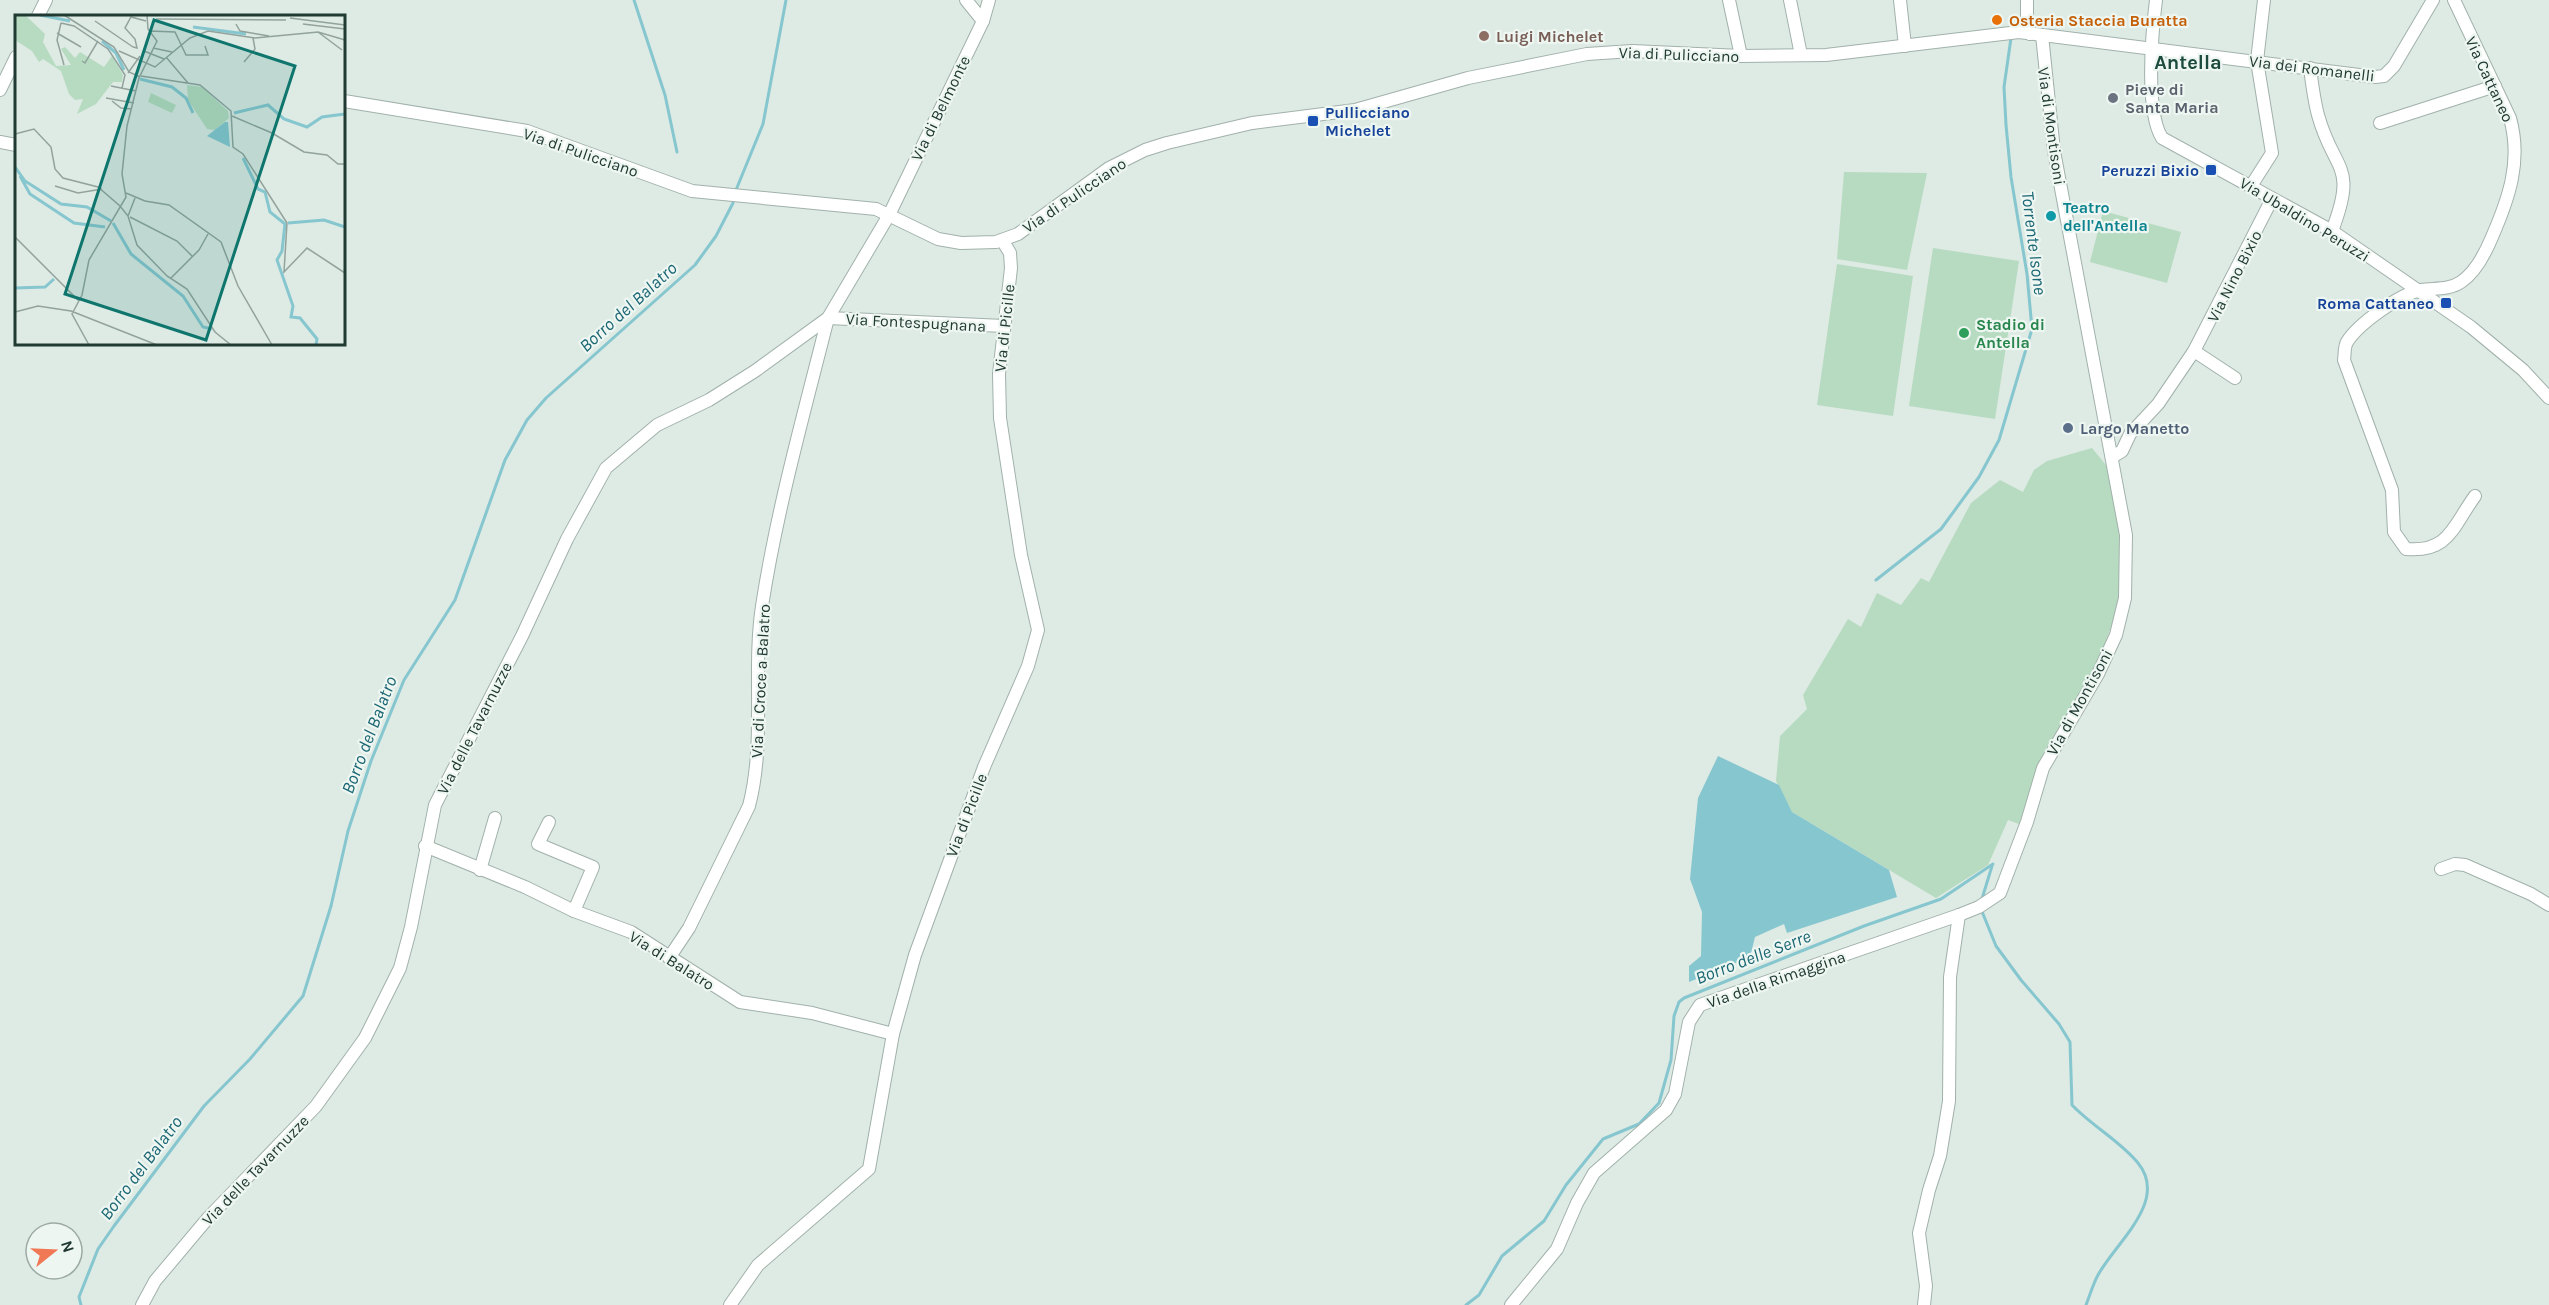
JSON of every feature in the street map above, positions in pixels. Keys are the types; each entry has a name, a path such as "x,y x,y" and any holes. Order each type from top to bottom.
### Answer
{"street":[{"path":"38,15 46,0"},
{"path":"966,0 983,21"},
{"name":"Via di Belmonte","path":"889,215 983,21 989,0"},
{"path":"1729,0 1741,56"},
{"path":"1790,0 1801,55"},
{"path":"1900,0 1905,46"},
{"name":"Via di Montisoni","path":"1959,915 2000,893 2027,822 2043,768 2098,674 2116,635 2125,598 2127,564 2123,510 2054,151 2036,35 2026,22 2027,0"},
{"name":"Via Ubaldino Peruzzi","path":"2156,0 2150,47 2156,120 2162,138 2331,231 2501,351 2549,398"},
{"path":"2251,186 2272,153 2257,61 2264,0"},
{"name":"Via dei Romanelli","path":"2036,35 2150,47 2375,77 2384,76 2394,66 2433,0"},
{"name":"Via Cattaneo","path":"2419,291 2449,288 2470,275 2485,252 2508,202 2515,167 2516,138 2495,86 2454,0"},
{"name":"Via di Pulicciano","path":"345,101 527,131 692,191 870,207 947,241 961,243 1002,240 1023,230 1121,161 1145,150 1208,132 1252,123 1355,110 1468,78 1587,54 1632,51 1741,56 1833,55 1987,34 2036,35"},
{"path":"0,90 15,59"},
{"path":"2310,68 2318,116 2344,179 2342,200 2331,231"},
{"path":"2380,123 2495,86"},
{"path":"0,142 15,145"},
{"name":"Via Nino Bixio","path":"2112,457 2122,451 2130,434 2158,404 2194,351 2272,199"},
{"name":"Via delle Tavarnuzze","path":"142,1305 155,1281 208,1218 316,1106 364,1038 399,968 411,927 425,846 435,805 522,636 567,539 606,468 657,425 709,400 755,371 828,318 889,215"},
{"name":"Via di Picille","path":"1011,267 1023,230"},
{"name":"Via di Picille","path":"730,1305 758,1265 869,1169 893,1034 915,955 984,767 1028,666 1038,630 1021,555 1000,418 999,374 1011,267 1010,252 1002,240"},
{"path":"2419,291 2374,315 2356,330 2346,345 2344,360 2348,376 2392,490 2394,532 2406,549 2422,550 2448,538 2475,496"},
{"name":"Via Fontespugnana","path":"828,318 1004,326"},
{"name":"Via di Croce a Balatro","path":"669,958 689,928 749,806 752,794 758,728 761,609 784,491 828,318"},
{"path":"2194,351 2235,378"},
{"path":"480,870 495,818"},
{"path":"549,822 538,844 593,867 574,911"},
{"name":"Via di Balatro","path":"425,846 525,887 574,911 631,932 740,1002 812,1013 893,1034"},
{"path":"2441,869 2456,864 2465,865 2531,894 2549,905"},
{"path":"1924,1305 1926,1286 1919,1233 1940,1156 1949,1101 1950,977 1959,915"},
{"name":"Via della Rimaggina","path":"1511,1305 1552,1258 1594,1173 1666,1110 1675,1094 1689,1022 1700,1005 1959,915"}],"green space":[{"path":"1844,172 1927,173 1907,270 1837,259"},
{"path":"2103,211 2181,232 2167,283 2090,262"},
{"name":"Stadio di Antella","path":"1933,248 2019,261 1995,419 1909,406"},
{"path":"1837,264 1913,276 1893,416 1817,405"},
{"path":"2092,448 2110,470 2122,558 2120,596 2113,622 2092,677 2045,750 2019,824 2008,820 1988,865 1936,898 1792,812 1776,781 1780,736 1807,709 1803,695 1848,619 1861,627 1877,593 1901,605 1921,578 1929,582 1971,503 2000,480 2023,492 2034,470 2047,461"}],"water":[{"path":"1718,756 1779,785 1792,812 1889,870 1897,897 1787,933 1784,924 1755,937 1750,957 1689,982 1689,966 1701,956 1702,912 1690,879 1698,798"}],"waterway":[{"path":"634,0 665,95 677,152"},
{"name":"Borro del Balatro","path":"736,190 763,124 786,0"},
{"name":"Torrente Isone","path":"1876,580 1941,529 1979,477 1999,440 2032,329 2027,274 2011,177 2006,125 2004,87 2011,38"},
{"name":"Borro del Balatro","path":"81,1305 79,1297 98,1249 114,1226 204,1106 250,1059 303,996 331,906 348,831 371,761 404,680 455,600 505,460 527,420 546,398 695,265 716,236 733,203"},
{"name":"Borro delle Serre","path":"1466,1305 1479,1295 1502,1256 1544,1221 1566,1185 1603,1139 1639,1124 1659,1103 1671,1060 1674,1016 1679,1002 1864,926 1941,899 1993,864"},
{"path":"1981,902 1992,866"},
{"path":"1981,909 1996,946 2021,980 2059,1024 2070,1042 2072,1105 2131,1155 2146,1177 2147,1192 2144,1206 2127,1235 2098,1275 2086,1305"}],"place":[{"name":"Osteria Staccia Buratta","path":"1997,20"},
{"name":"Luigi Michelet","path":"1484,36"},
{"name":"Pieve di Santa Maria","path":"2113,98"},
{"name":"Pullicciano Michelet","path":"1313,121"},
{"name":"Peruzzi Bixio","path":"2211,170"},
{"name":"Teatro dell'Antella","path":"2051,216"},
{"name":"Roma Cattaneo","path":"2446,303"},
{"name":"Stadio di Antella","path":"1964,333"},
{"name":"Largo Manetto","path":"2068,428"}],"district":[{"name":"Antella","path":"2188,62"}]}
